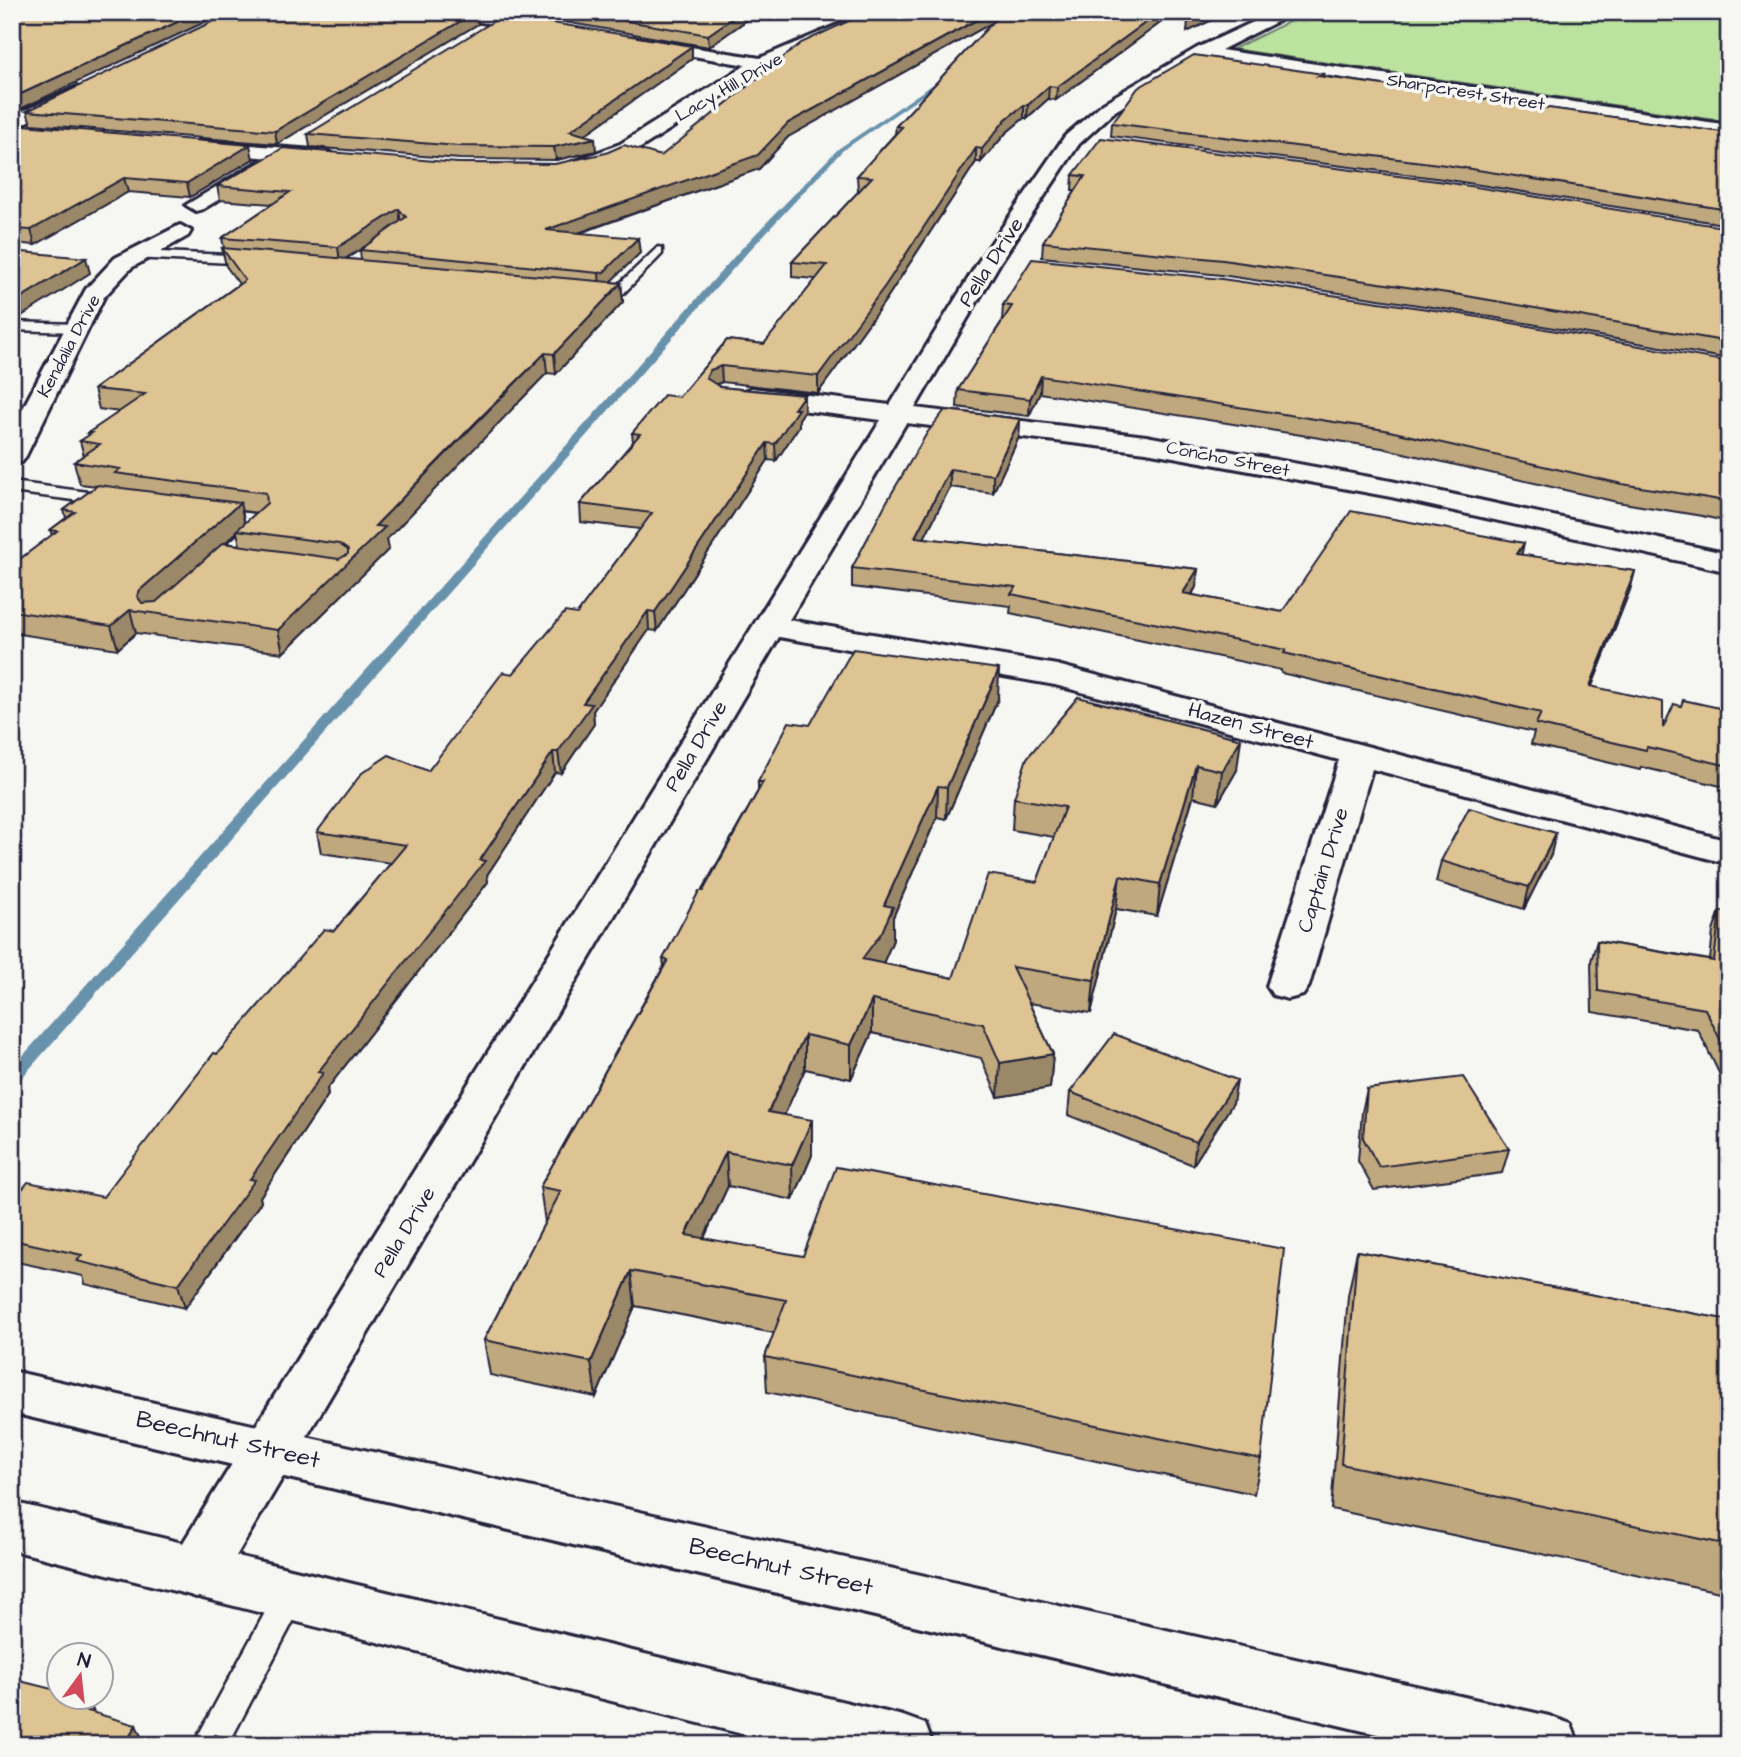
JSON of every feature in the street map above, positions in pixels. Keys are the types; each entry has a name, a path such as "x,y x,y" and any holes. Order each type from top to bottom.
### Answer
{"street":[{"path":"446,12 570,30"},
{"name":"Lacy Hill Drive","path":"556,169 579,166 627,148 762,63 882,12"},
{"name":"Pella Drive","path":"196,1572 899,412 1109,107 1203,52 1288,12"},
{"path":"479,33 502,19"},
{"path":"625,40 762,63"},
{"name":"Sharpcrest Street","path":"1203,52 1729,131"},
{"path":"12,123 99,82"},
{"path":"12,131 39,134"},
{"path":"196,205 305,139"},
{"path":"174,145 350,159"},
{"name":"Kendalia Drive","path":"12,456 94,293 130,259 180,231"},
{"path":"95,260 130,259"},
{"name":"Concho Street","path":"722,393 899,412 1146,444 1391,489 1729,564"},
{"name":"Hazen Street","path":"768,626 1057,675 1729,853"},
{"name":"Captain Drive","path":"1289,986 1359,754"},
{"name":"Beechnut Street","path":"12,1391 1549,1745"},
{"path":"12,1526 903,1745"}],"lane":[{"path":"587,293 613,294 658,251"},
{"path":"130,259 260,261"},
{"path":"12,327 77,328"},
{"path":"12,487 132,503"},
{"path":"198,511 264,520 203,575"},
{"path":"223,557 250,561"},
{"path":"209,1745 291,1595"}],"green space":[{"path":"1309,12 1729,12 1729,122 1233,49"}],"building":[{"path":"12,12 199,12 12,98"},
{"path":"232,12 476,12 275,131 27,111"},
{"path":"574,12 741,12 708,35"},
{"path":"868,12 991,12 788,123 758,155 546,230 638,238 604,272 360,250 406,217 399,209 338,247 222,238 290,192 217,186 283,148 458,163 555,164 606,153 624,145 661,156 801,43"},
{"path":"1002,12 1160,12 1057,87 1049,86 1028,105 1024,105 1006,119 982,149 976,148 885,286 818,376 721,366 710,370 706,378 720,387 804,395 775,444 767,443 655,612 648,611 583,703 592,704 558,752 553,752 480,860 485,861 318,1072 323,1073 250,1179 255,1180 178,1285 77,1261 82,1255 12,1240 12,1202 28,1182 103,1197 214,1053 217,1054 324,929 334,931 406,845 317,832 362,773 389,755 428,771 503,672 513,674 565,612 577,614 652,513 580,504 640,434 632,433 664,395 679,397 727,340 764,344 827,265 792,262 872,177 857,176 902,127 896,126"},
{"path":"1194,12 1206,12 1188,20"},
{"path":"504,15 692,46 570,131 595,138 554,147 458,146 308,134"},
{"path":"1194,55 1323,74 1318,76 1729,133 1729,210 1446,165 1112,123 1138,88"},
{"path":"12,124 250,145 187,183 124,178 31,230 12,229"},
{"path":"1101,138 1445,182 1729,228 1729,342 1461,295 1223,260 1043,242 1085,176 1073,175"},
{"path":"222,248 621,283 554,354 545,353 476,422 375,526 385,527 278,630 130,610 111,626 12,611 12,565 57,531 50,530 75,512 64,510 98,485 240,503 140,590 137,596 142,603 156,602 223,543 339,559 348,554 348,550 339,544 237,530 267,503 266,493 115,473 120,469 74,462 100,444 80,441 92,433 88,433 145,394 94,389 245,280"},
{"path":"12,251 86,258 12,303"},
{"path":"1032,259 1222,279 1461,314 1729,362 1729,502 1622,484 1385,430 1041,376 1030,399 958,390 1012,306 1003,305"},
{"path":"945,410 1020,419 993,475 950,469 915,537 1198,569 1183,593 1282,612 1351,511 1524,543 1517,554 1635,571 1590,686 1663,702 1663,728 1674,704 1681,706 1683,700 1729,710 1729,766 1536,724 1541,713 1284,653 1286,650 1011,594 1016,587 852,568 927,433"},
{"path":"853,649 999,669 947,787 938,786 884,905 893,907 882,932 862,959 953,978 988,874 1037,882 1065,807 1014,798 1027,758 1078,697 1241,739 1222,771 1196,765 1160,884 1120,876 1094,980 1012,967 1053,1054 1000,1063 983,1024 872,1000 851,1045 805,1035 768,1112 812,1120 792,1165 726,1152 686,1235 803,1256 836,1167 1284,1249 1261,1459 765,1357 786,1300 631,1271 591,1362 484,1340 561,1191 540,1187 668,960 663,959 699,891 703,891 763,782 758,782 789,722 810,725"},
{"path":"1469,808 1556,833 1529,887 1441,861"},
{"path":"1720,911 1729,913 1729,1057 1705,1009 1598,991 1597,941 1714,961"},
{"path":"1114,1034 1237,1080 1196,1142 1070,1092"},
{"path":"1463,1077 1509,1149 1379,1167 1363,1138 1367,1089"},
{"path":"1357,1251 1729,1320 1729,1545 1341,1464"},
{"path":"12,1679 46,1688 46,1712 91,1712 136,1725 125,1745 12,1745"},
{"path":"215,1735 253,1745 210,1745"}],"waterway":[{"path":"12,1078 744,251 840,150 953,73"}]}
